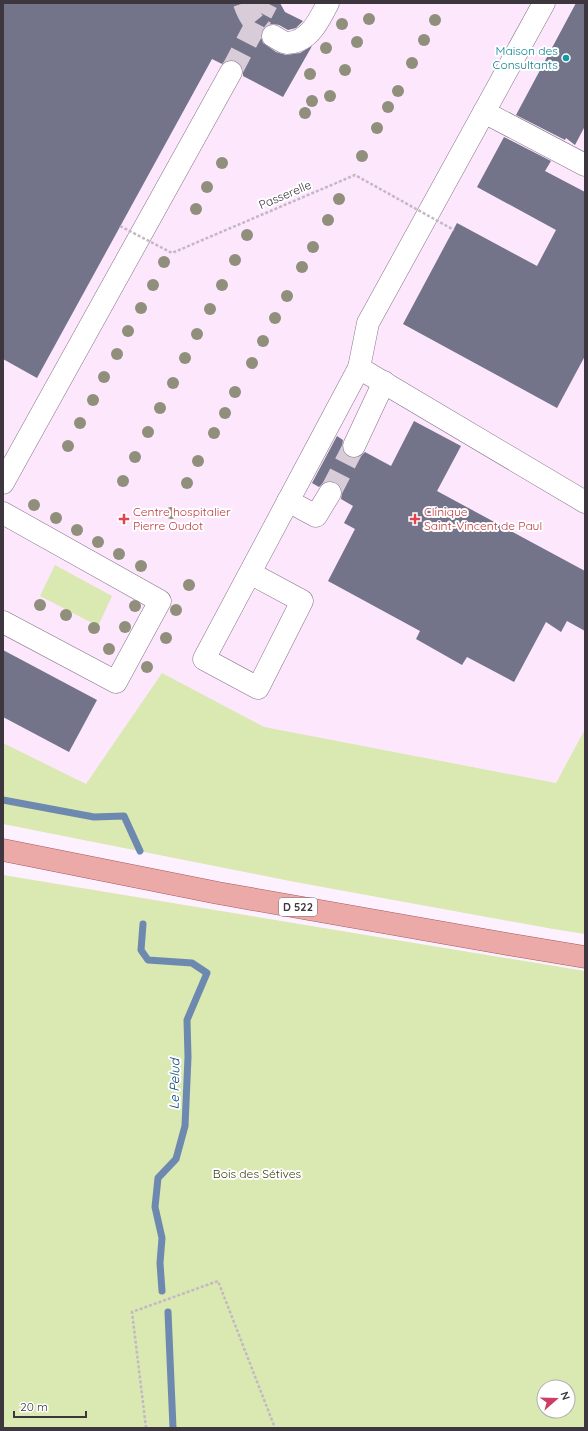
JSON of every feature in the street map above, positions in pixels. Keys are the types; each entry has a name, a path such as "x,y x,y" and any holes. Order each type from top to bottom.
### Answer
{"main road":[{"name":"D 522","path":"6,852 218,893 500,943 585,956"}],"lane":[{"path":"273,36 286,43 301,40 315,27 328,3"},
{"path":"250,573 302,601 258,688 204,659 359,368 368,323 544,3"},
{"path":"3,483 231,72"},
{"path":"484,112 585,165"},
{"path":"359,368 585,502"},
{"path":"354,446 384,382"},
{"path":"288,501 316,516 330,493"},
{"path":"3,513 160,601 116,682 3,622"}],"path":[{"name":"Passerelle","path":"120,226 172,253 355,175 454,230"},
{"path":"146,1428 132,1312 218,1282 275,1428"}],"shaded area":[{"path":"3,3 585,3 585,729 556,783 380,749 343,868 3,794"}],"green space":[{"path":"55,565 112,596 98,626 40,596"},
{"path":"162,673 264,727 556,783 585,729 585,934 295,882 3,824 3,743 86,784"},
{"name":"Bois des Sétives","path":"3,875 585,971 585,1428 3,1428"}],"building":[{"path":"3,3 280,3 285,12 303,21 296,28 288,30 279,25 267,25 262,30 261,37 263,43 276,52 286,55 300,53 312,46 283,97 243,76 242,66 237,61 225,61 222,64 212,59 37,378 3,359"},
{"name":"Maison des Consultants","path":"576,3 585,3 585,126 575,145 566,138 565,140 516,115"},
{"path":"504,137 551,161 545,171 585,192 585,356 557,408 403,324 457,223 537,266 556,230 477,187"},
{"path":"414,421 461,446 437,491 585,571 585,631 567,621 561,632 546,622 514,682 467,657 462,665 416,639 420,631 328,581 355,529 344,523 353,506 341,499 341,487 336,482 331,481 324,482 319,487 312,483 337,436 343,440 342,447 344,453 348,457 355,458 361,456 365,452 391,466"},
{"path":"3,650 97,700 69,752 3,717"}],"waterway":[{"name":"Le Pelud","path":"3,800 94,817 124,816 140,851"},
{"name":"Le Pelud","path":"143,924 141,950 148,960 192,963 207,973 187,1020 188,1057 185,1126 176,1159 158,1178 155,1207 162,1238 160,1263 162,1291"},
{"name":"Le Pelud","path":"168,1312 173,1428"}],"tunnel":[{"path":"244,3 247,12 252,19 265,32"},
{"path":"231,72 267,3"},
{"path":"330,493 354,446"}],"place":[{"name":"Maison des Consultants","path":"566,58"},
{"name":"Centre hospitalier Pierre Oudot","path":"124,519"},
{"name":"Clinique Saint-Vincent de Paul","path":"415,519"}]}
